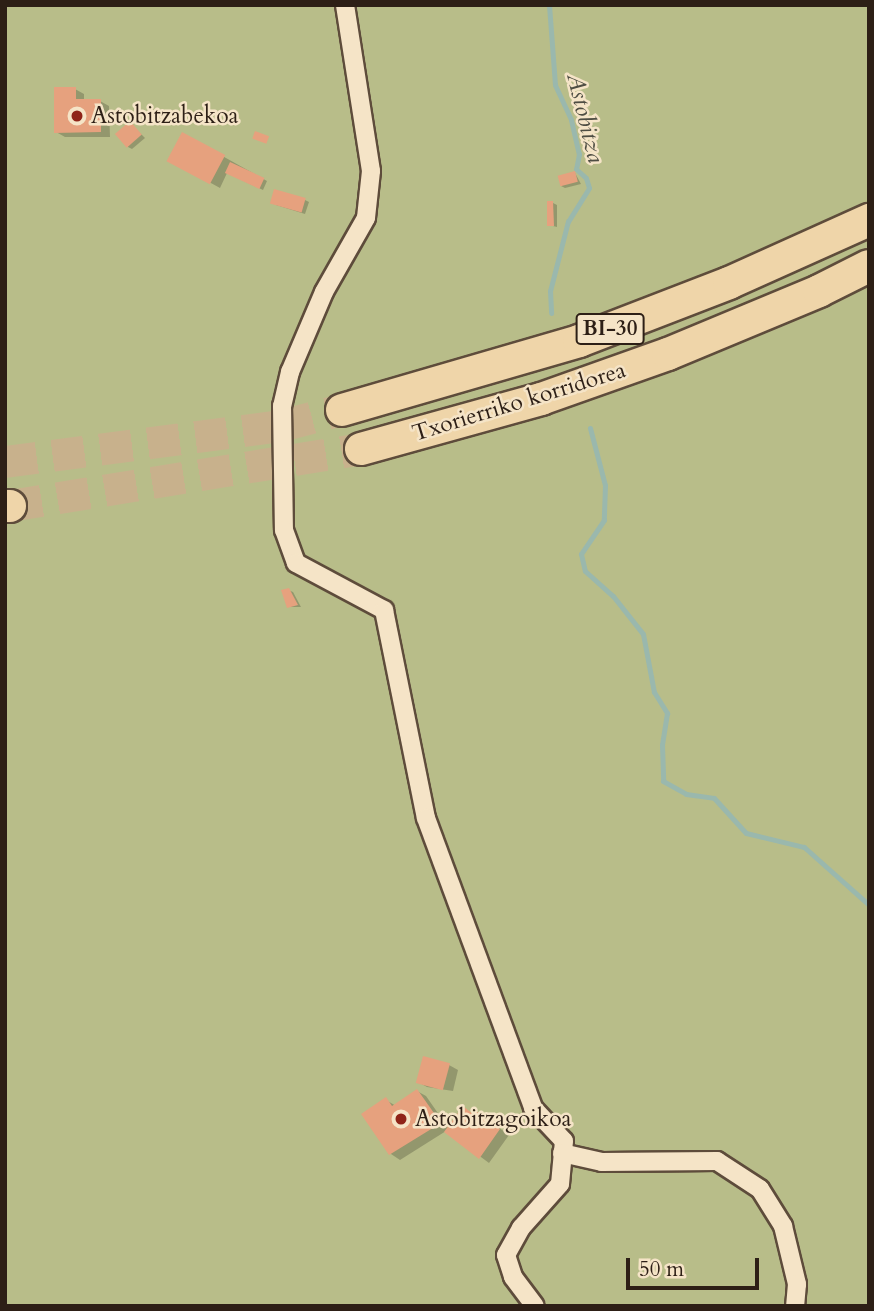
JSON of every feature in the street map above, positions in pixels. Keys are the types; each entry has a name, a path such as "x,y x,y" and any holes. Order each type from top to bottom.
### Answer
{"highway":[{"name":"Txorierriko korridorea","path":"342,410 579,341 729,283 869,220"},
{"name":"Txorierriko korridorea","path":"360,449 541,399 668,354 819,291 869,266"}],"street":[{"path":"345,5 371,171 366,218 324,292 290,372 282,406 284,530 296,563 384,610 426,818 533,1108 564,1141 560,1184 521,1228 506,1255 513,1277 535,1306"},
{"path":"562,1153 602,1162 717,1161 760,1189 783,1226 797,1284 795,1306"}],"green space":[{"path":"5,5 869,5 869,1306 5,1306"}],"building":[{"name":"Astobitzabekoa","path":"54,87 76,87 76,99 101,99 101,132 54,133"},
{"path":"130,121 142,135 127,148 115,134"},
{"path":"255,131 269,136 266,144 252,139"},
{"path":"182,132 225,155 210,184 167,161"},
{"path":"230,162 264,178 259,189 225,173"},
{"path":"575,171 578,182 560,186 558,176"},
{"path":"274,189 306,198 302,213 270,203"},
{"path":"547,201 553,201 554,226 547,226"},
{"path":"289,588 298,605 287,608 281,590"},
{"path":"423,1056 450,1063 443,1090 416,1083"},
{"name":"Astobitzagoikoa","path":"417,1089 441,1123 389,1155 361,1114 386,1097 392,1106"},
{"path":"463,1106 473,1114 476,1111 500,1129 479,1159 444,1132"}],"waterway":[{"name":"Astobitza","path":"549,5 555,85 571,120 579,154 576,169 586,178 589,188 568,221 550,291 551,313"},
{"name":"Astobitza","path":"590,428 605,485 604,520 581,554 585,571 613,596 643,634 654,692 667,713 662,745 663,781 686,794 714,798 746,833 804,847 869,905"}],"tunnel":[{"path":"5,462 281,426 342,410"},
{"path":"10,506 361,449"}],"place":[{"name":"Astobitzabekoa","path":"77,116"},
{"name":"Astobitzagoikoa","path":"401,1119"}]}
